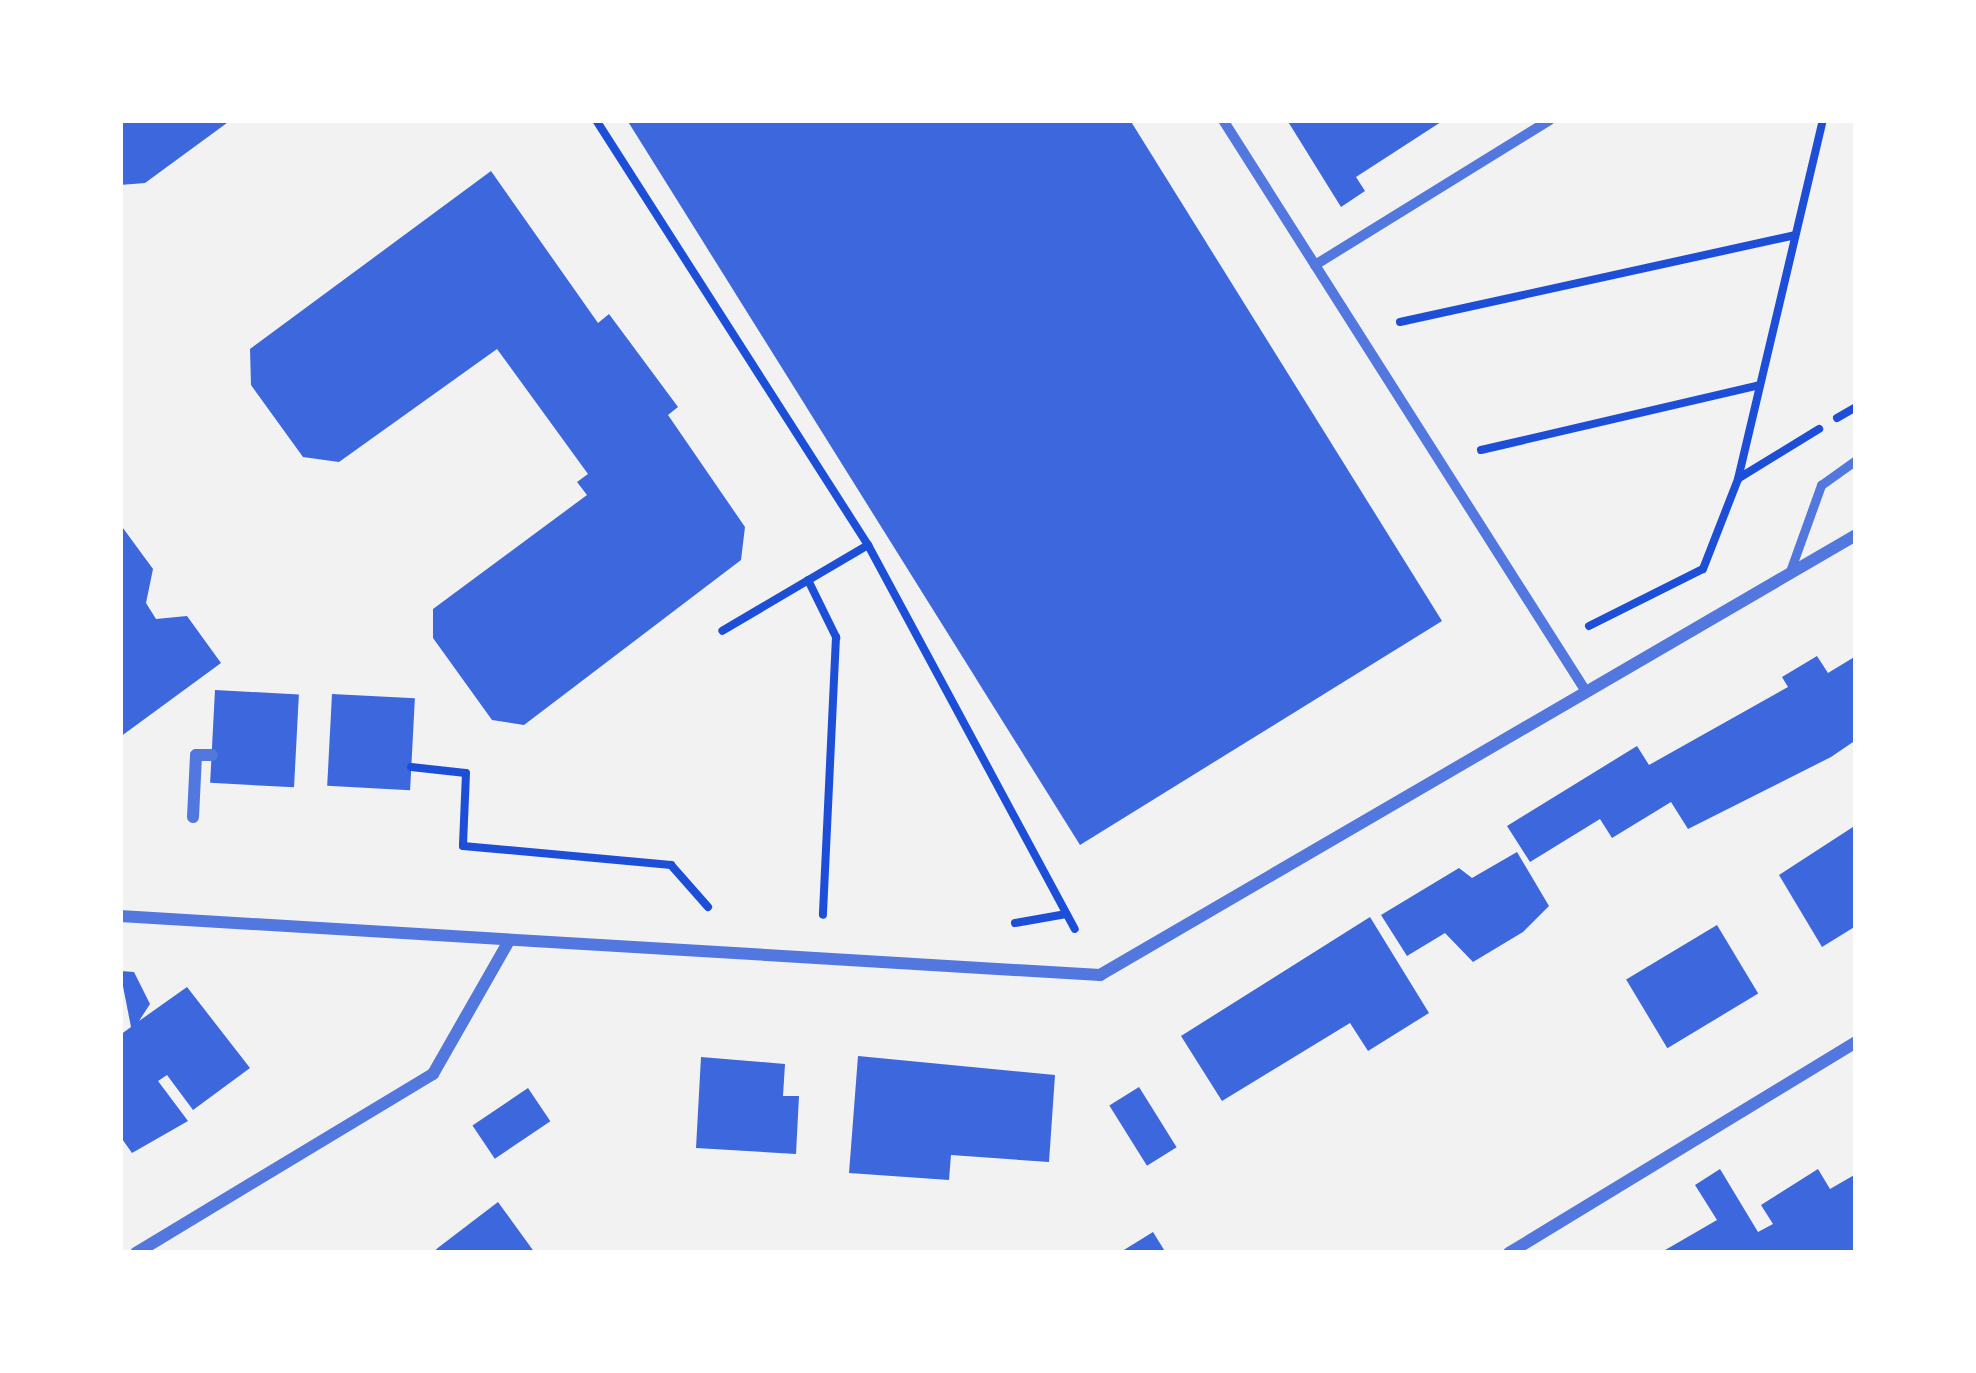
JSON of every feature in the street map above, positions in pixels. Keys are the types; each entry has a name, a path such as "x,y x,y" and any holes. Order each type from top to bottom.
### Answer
{"street":[{"path":"1223,120 1585,690"},
{"path":"1315,265 1550,120"},
{"path":"120,916 1100,975 1856,535"},
{"path":"193,817 196,755 212,755"},
{"path":"136,1253 433,1073 509,941"},
{"path":"1509,1253 1856,1042"}],"lane":[{"path":"1789,576 1820,484 1856,460"}],"path":[{"path":"596,120 868,545 1100,975"},
{"path":"1555,643 1703,568 1738,479 1823,120"},
{"path":"1357,331 1796,235"},
{"path":"1438,460 1760,385"},
{"path":"1738,479 1856,407"},
{"path":"722,631 868,545"},
{"path":"808,580 836,637 823,915"},
{"path":"411,767 466,773 463,847 671,866 711,910"}],"building":[{"path":"120,120 231,120 145,183 120,185"},
{"path":"627,120 1130,120 1442,621 1080,845"},
{"path":"1287,120 1444,120 1356,177 1365,191 1341,207"},
{"path":"491,171 598,323 609,314 678,407 668,415 745,527 741,560 524,725 492,720 433,638 433,609 587,495 577,482 588,474 497,349 339,462 303,457 251,385 250,349"},
{"path":"120,524 153,569 146,603 156,619 187,616 221,663 120,737"},
{"path":"1817,656 1828,673 1856,656 1856,740 1831,757 1688,829 1671,802 1612,838 1600,819 1530,862 1507,826 1637,746 1649,765 1788,687 1782,677"},
{"path":"215,690 299,694 294,787 210,783"},
{"path":"332,694 415,698 410,790 327,786"},
{"path":"1856,825 1856,926 1822,947 1779,875"},
{"path":"1517,852 1549,906 1523,932 1473,962 1445,933 1407,956 1381,915 1459,868 1472,878"},
{"path":"1370,917 1429,1013 1368,1051 1350,1023 1222,1101 1181,1036"},
{"path":"1717,925 1758,994 1667,1048 1626,980"},
{"path":"120,971 134,972 150,1004 139,1021 187,987 250,1068 193,1110 167,1075 158,1081 188,1121 132,1153 120,1136 120,1035 131,1027"},
{"path":"858,1056 1055,1075 1049,1162 951,1155 949,1180 849,1173"},
{"path":"701,1057 785,1064 783,1096 799,1096 796,1154 696,1148"},
{"path":"1139,1087 1177,1147 1147,1166 1109,1106"},
{"path":"528,1088 550,1121 495,1159 472,1125"},
{"path":"1720,1169 1758,1232 1773,1224 1761,1205 1818,1169 1830,1189 1856,1174 1856,1253 1660,1253 1717,1220 1695,1185"},
{"path":"498,1202 535,1253 432,1253 439,1247"},
{"path":"1153,1232 1166,1253 1119,1253"}]}
